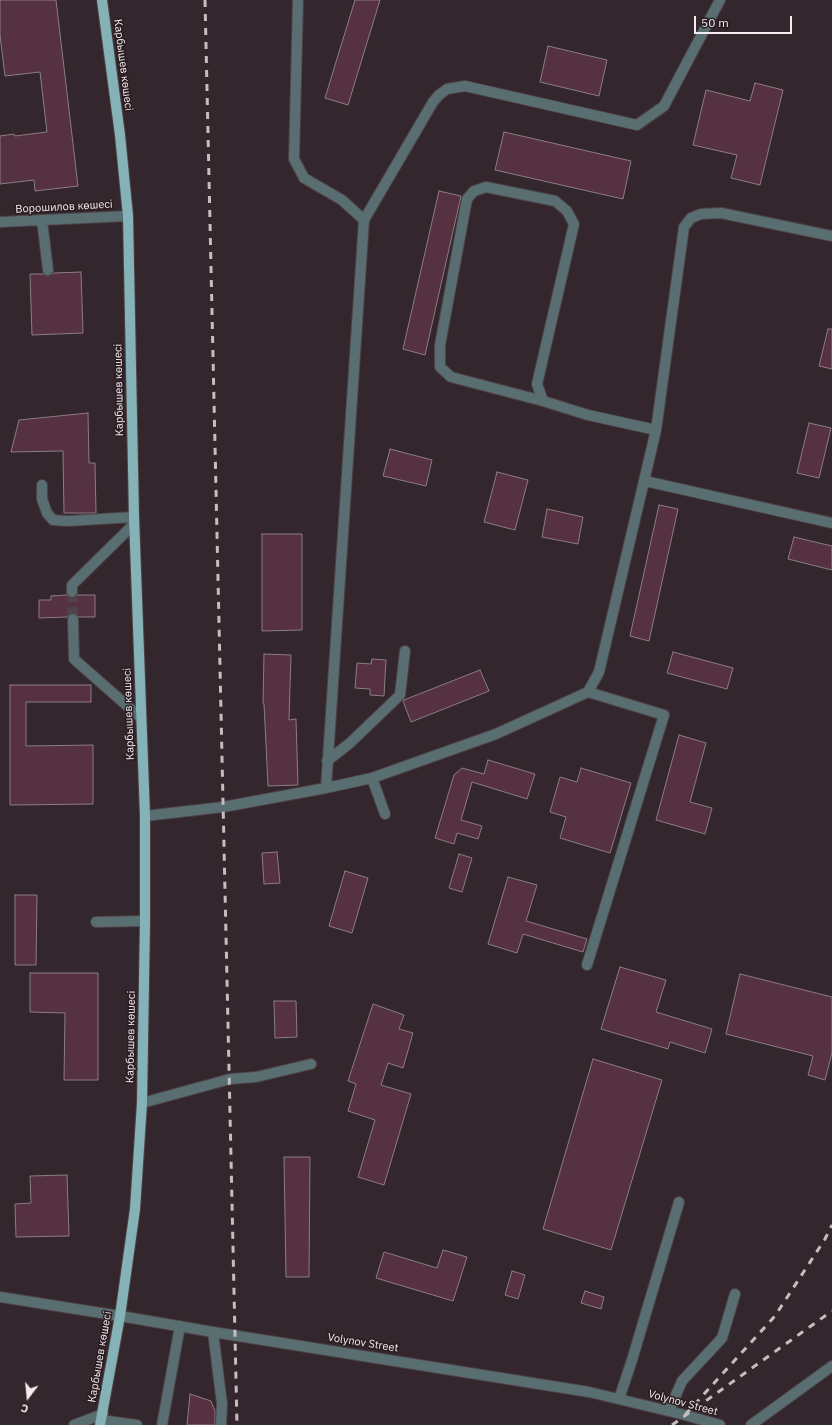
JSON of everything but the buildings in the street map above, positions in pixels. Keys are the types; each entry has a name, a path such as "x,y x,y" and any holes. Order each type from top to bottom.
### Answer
{"main road":[{"name":"Карбышев көшесі","path":"101,1420 120,1316 135,1209 142,1103 145,921 145,816 134,520 128,216 120,135 102,0"}],"street":[{"path":"298,0 294,159 304,178 342,200 364,220"},
{"path":"326,788 364,220 433,102 447,89 465,86 637,125 664,106 720,0"},
{"path":"543,401 537,384 574,224 567,211 555,201 486,187 474,191 467,199 440,345 440,367 451,377 543,401 588,415 656,430"},
{"path":"145,816 223,807 372,778 496,734 588,692 599,672 656,430 684,227 692,218 701,214 721,213 832,236"},
{"name":"Ворошилов көшесі","path":"0,222 128,216"},
{"path":"42,220 48,270"},
{"path":"645,481 832,523"},
{"path":"42,485 42,499 47,513 53,520 134,520"},
{"path":"72,592 72,585 134,520"},
{"path":"73,620 74,659 141,718"},
{"path":"327,761 350,743 400,695 405,651"},
{"path":"587,965 664,715 588,692"},
{"path":"372,778 385,814"},
{"path":"96,922 145,921"},
{"path":"142,1103 230,1079 256,1077 311,1064"},
{"path":"619,1399 632,1360 678,1202"},
{"path":"669,1411 682,1381 722,1338 735,1294"},
{"name":"Volynov Street","path":"0,1297 589,1392 720,1425"},
{"path":"162,1425 180,1326"},
{"path":"213,1332 222,1404 221,1425"},
{"path":"750,1425 832,1366"},
{"path":"74,1425 101,1420 137,1425"}],"tunnel":[{"path":"72,592 73,619"}],"railway":[{"path":"205,0 237,1425"},
{"path":"685,1415 775,1316 825,1239 832,1225"},
{"path":"672,1425 832,1311"}]}
